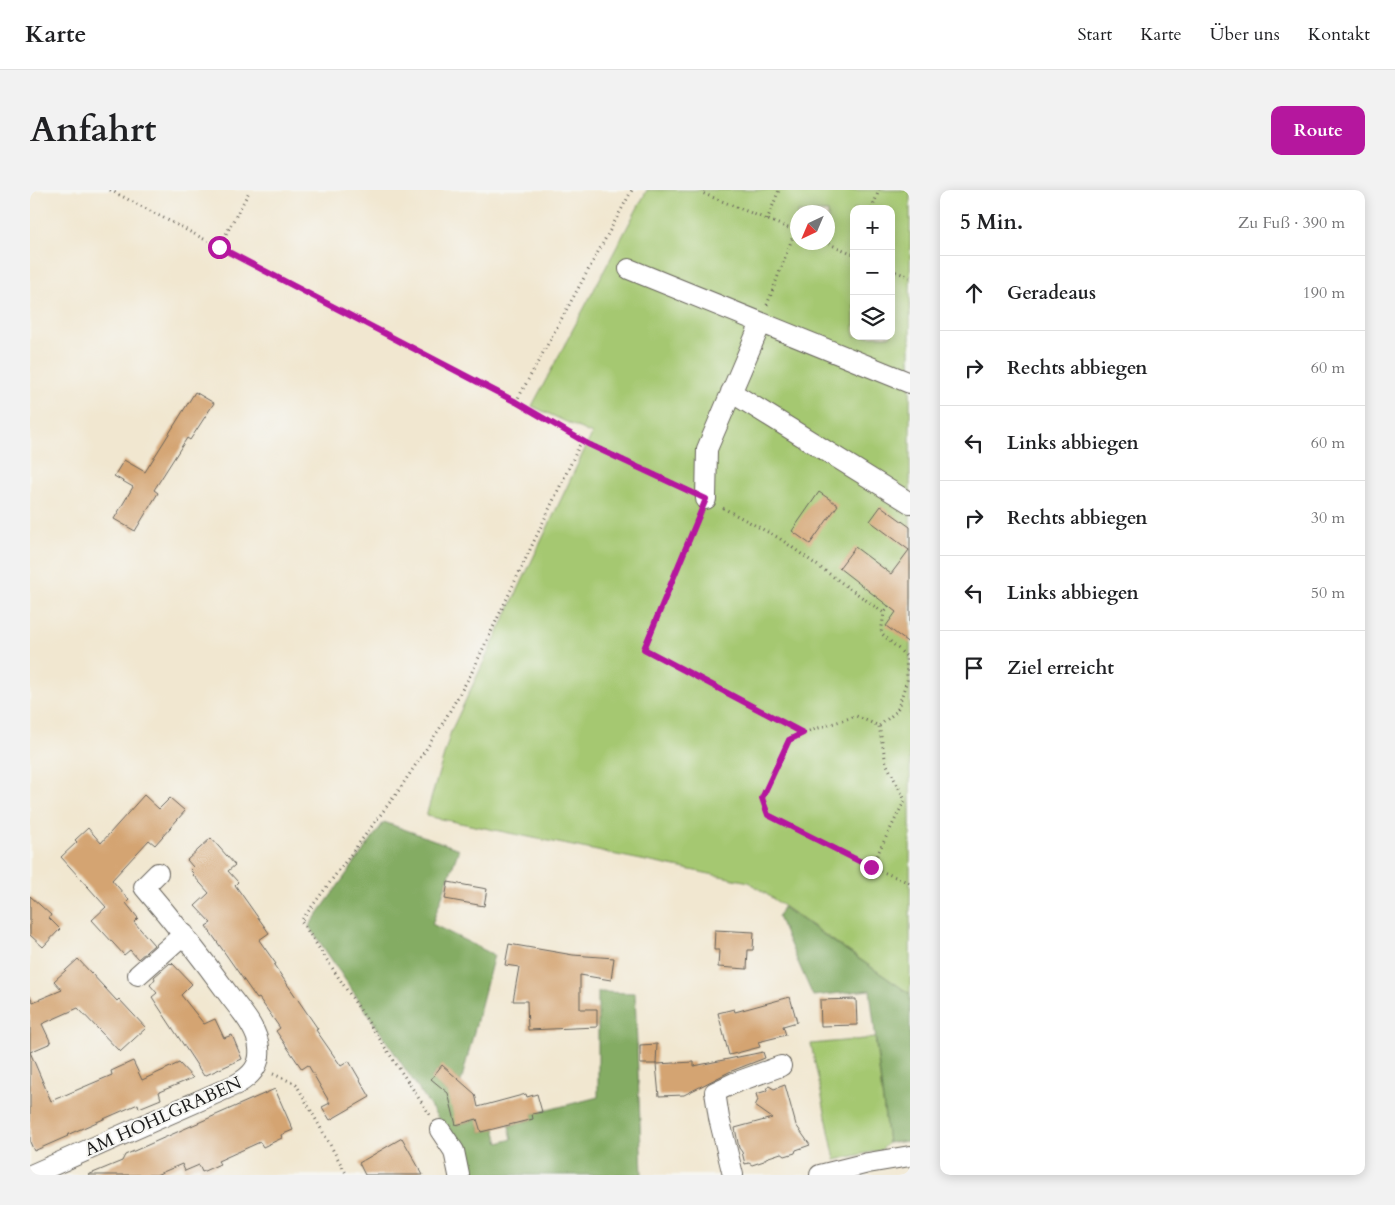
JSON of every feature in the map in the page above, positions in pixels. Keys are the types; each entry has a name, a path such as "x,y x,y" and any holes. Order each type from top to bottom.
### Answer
{"street":[{"path":"629,268 910,382"},
{"path":"706,499 707,449 761,323"},
{"path":"732,392 910,504"},
{"name":"AM HOHLGRABEN","path":"31,1175 237,1084 248,1078 257,1066 260,1049 251,1027 184,934 144,888 158,873"},
{"path":"138,975 184,934"},
{"path":"733,1175 719,1118 715,1092 781,1066"},
{"path":"440,1130 454,1151 459,1175"},
{"path":"826,1174 910,1156"}],"path":[{"path":"110,190 516,402 582,440 706,499 780,538 884,613"},
{"path":"219,247 250,190"},
{"path":"516,402 632,190"},
{"path":"703,190 702,193 790,229"},
{"path":"767,220 778,190"},
{"path":"873,205 879,190"},
{"path":"835,246 850,252"},
{"path":"761,323 790,247"},
{"path":"895,271 910,277"},
{"path":"440,1130 301,921 399,790 440,728 471,674 582,440"},
{"path":"706,499 644,649 803,733"},
{"path":"879,726 897,711 907,680 906,656 881,633 884,613 890,606"},
{"path":"879,726 856,716 803,733 789,740 762,798 768,815 871,867 910,883"},
{"path":"871,867 905,800 886,763 879,726"},
{"path":"257,1066 296,1084 347,1175"}],"green space":[{"path":"647,190 910,190 910,994 749,882 426,816 451,731 592,434 532,406"},
{"path":"384,822 459,849 432,924 494,955 461,1082 442,1066 431,1078 463,1106 457,1125 477,1119 481,1132 495,1128 499,1143 512,1139 509,1126 533,1119 532,1114 598,1097 598,992 635,993 642,1175 465,1175 459,1149 309,926"},
{"path":"783,907 910,994 910,1141 888,1143 870,990 813,996 778,917"},
{"path":"875,1038 888,1143 881,1150 835,1160 811,1044"}],"building":[{"path":"195,392 214,403 190,440 187,438 154,490 158,493 135,531 114,519 133,487 114,476 124,460 145,472"},
{"path":"819,492 838,505 810,544 792,531"},
{"path":"881,506 910,527 910,644 886,626 896,612 839,568 855,547 891,574 909,550 870,521"},
{"path":"144,795 159,809 170,798 185,811 155,845 149,840 112,880 129,900 126,903 138,918 134,922 154,945 138,959 130,950 124,955 92,920 106,907 61,857 88,828 101,843"},
{"path":"211,838 235,865 228,871 238,882 235,885 269,933 259,940 276,964 274,965 341,1066 349,1061 370,1097 330,1120 322,1107 330,1103 308,1065 302,1069 276,1031 280,1028 259,998 257,999 206,926 211,923 195,906 209,893 193,875 190,870 193,867 187,860"},
{"path":"448,882 487,889 484,906 445,899"},
{"path":"30,896 51,915 49,918 60,929 43,947 30,935"},
{"path":"715,930 754,932 753,950 748,950 747,969 718,967 719,950 714,950"},
{"path":"509,944 573,955 614,958 611,980 580,975 580,1009 597,1009 597,1027 528,1030 527,1001 513,1001 519,967 505,965"},
{"path":"78,959 117,1001 119,999 146,1028 120,1052 78,1008 42,1024 51,1043 30,1052 30,996 33,1002 62,990 54,981"},
{"path":"170,963 192,984 181,995 204,1024 215,1019 224,1038 232,1035 242,1059 204,1076 152,997 157,993 150,985 155,979 154,977"},
{"path":"790,997 797,1022 783,1026 786,1035 758,1042 760,1047 729,1055 718,1013 734,1009 735,1012"},
{"path":"856,999 857,1025 821,1026 820,1000"},
{"path":"657,1044 656,1064 640,1064 640,1045"},
{"path":"30,1052 51,1101 112,1075 111,1071 133,1061 142,1080 179,1063 193,1078 159,1092 161,1099 139,1108 138,1104 34,1151 30,1142"},
{"path":"763,1052 765,1058 729,1072 684,1095 659,1096 656,1064 694,1062 694,1066"},
{"path":"442,1065 475,1094 478,1107 526,1094 527,1097 537,1094 542,1112 532,1114 533,1119 481,1132 477,1119 456,1125 448,1093 431,1079"},
{"path":"785,1085 796,1125 810,1145 785,1156 781,1153 752,1165 749,1163 745,1164 735,1128 772,1118 755,1106 758,1100 756,1094 766,1091 769,1086 774,1089"},
{"path":"275,1089 293,1130 281,1135 282,1138 263,1147 260,1142 218,1161 220,1164 202,1172 199,1165 185,1171 182,1164 156,1175 88,1175 122,1161 125,1155"},
{"path":"402,1138 423,1175 365,1175 359,1163"}],"route":[{"path":"219,247 516,402 588,444 706,499 644,649 803,733 789,740 762,798 768,815 871,867"}]}
